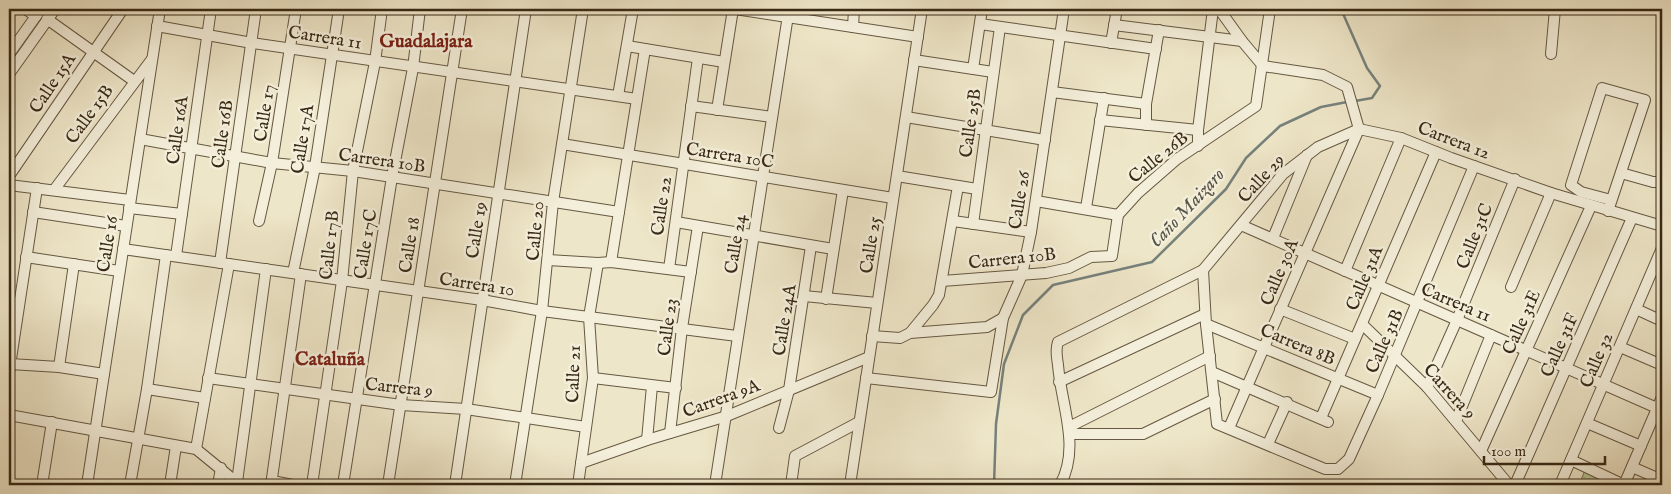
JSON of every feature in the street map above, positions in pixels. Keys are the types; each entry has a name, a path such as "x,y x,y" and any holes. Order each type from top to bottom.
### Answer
{"street":[{"path":"9,54 38,12 25,9"},
{"path":"9,74 55,9"},
{"name":"Calle 15A","path":"9,176 123,9"},
{"name":"Calle 16","path":"87,485 160,9"},
{"name":"Calle 16A","path":"130,485 171,256 182,214 211,9"},
{"name":"Calle 16B","path":"196,449 224,264 235,157 256,9"},
{"name":"Calle 17","path":"259,221 272,163 296,9"},
{"name":"Calle 17A","path":"272,483 285,389 297,274 339,9"},
{"name":"Calle 17B","path":"312,485 342,281 353,171 375,62 382,9"},
{"name":"Calle 17C","path":"343,485 392,177 413,68 420,9"},
{"name":"Calle 18","path":"388,485 462,9"},
{"name":"Calle 19","path":"455,485 526,9"},
{"name":"Calle 20","path":"515,485 542,311 553,202 583,9"},
{"path":"618,96 632,9"},
{"path":"718,110 724,62 734,9 788,13 853,27 918,37"},
{"path":"853,27 854,9"},
{"name":"Calle 25","path":"850,485 922,9"},
{"path":"973,69 982,9"},
{"name":"Calle 26","path":"866,378 991,392 1002,318 1022,275 1032,232 1064,9"},
{"path":"1111,43 1117,9"},
{"path":"1198,146 1208,37 1213,9"},
{"path":"1219,9 1263,66 1323,75 1347,87 1358,124"},
{"path":"1263,66 1270,9"},
{"path":"1551,54 1555,9"},
{"name":"Calle 24","path":"715,485 788,13"},
{"path":"48,19 134,81"},
{"path":"980,24 1156,49"},
{"path":"1114,25 1242,41"},
{"name":"Carrera 11","path":"157,26 413,68 453,71 637,99"},
{"name":"Calle 25B","path":"973,224 1000,27"},
{"name":"Calle 26B","path":"1146,126 1146,104 1158,30"},
{"path":"626,46 724,62"},
{"path":"611,262 645,49"},
{"name":"Calle 22","path":"669,269 698,58"},
{"name":"Calle 15B","path":"54,190 152,59"},
{"path":"914,60 994,72"},
{"name":"Calle 26B","path":"1118,215 1150,181 1176,159 1256,106 1263,66"},
{"path":"1608,211 1646,100 1602,88 1571,185 1581,192 1611,200"},
{"path":"1052,92 1146,104"},
{"path":"1086,208 1104,98"},
{"path":"691,106 772,117"},
{"path":"906,117 1045,140"},
{"path":"1100,120 1198,130"},
{"name":"Carrera 12","path":"1358,124 1551,193 1662,226"},
{"name":"Calle 29","path":"1203,270 1275,182 1307,154 1358,124"},
{"name":"Calle 30A","path":"1229,428 1358,124"},
{"path":"1346,271 1401,138"},
{"name":"Carrera 10B","path":"140,139 272,163 353,171 619,212"},
{"name":"Carrera 10C","path":"562,144 893,198"},
{"name":"Calle 31A","path":"1286,402 1324,420 1338,378 1436,152"},
{"path":"1273,238 1307,154"},
{"name":"Calle 31B","path":"1268,444 1325,469 1338,469 1349,459 1418,304 1474,166"},
{"path":"1621,172 1653,182 1662,182"},
{"path":"897,176 977,189"},
{"name":"Calle 31C","path":"1427,387 1457,320 1514,179"},
{"path":"9,184 54,190 182,214"},
{"path":"872,336 900,338 910,333 934,306 942,281 958,186"},
{"path":"37,188 26,257 14,303 9,368 59,367 104,374"},
{"path":"826,299 843,190"},
{"path":"1511,287 1551,193"},
{"path":"1036,200 1118,215"},
{"name":"Calle 31E","path":"1481,451 1591,206"},
{"path":"33,212 126,226"},
{"name":"Carrera 10B","path":"942,281 1062,270 1091,257 1112,256 1118,215"},
{"name":"Calle 31F","path":"1514,485 1567,369 1632,218"},
{"path":"953,221 1032,232"},
{"path":"676,222 833,249"},
{"name":"Carrera 11","path":"1241,225 1657,408"},
{"name":"Calle 23","path":"670,433 682,328 698,226"},
{"name":"Calle 24A","path":"779,428 789,390 811,246"},
{"name":"Calle 32","path":"1560,485 1662,248"},
{"name":"Carrera 10","path":"123,249 482,300 542,311 737,336"},
{"path":"26,257 119,271"},
{"path":"548,260 611,262 690,272"},
{"name":"Calle 21","path":"578,485 593,378 589,317 598,263"},
{"path":"59,367 74,264"},
{"path":"238,484 266,269"},
{"path":"1060,485 1069,461 1069,430 1059,382 1056,347 1062,338 1203,270 1206,319 1217,424 1268,444 1286,402 1212,372"},
{"path":"804,296 877,303"},
{"path":"1280,309 1355,339"},
{"path":"1636,309 1662,321"},
{"path":"910,333 986,328 1002,318"},
{"path":"1059,382 1206,319"},
{"name":"Carrera 8B","path":"1206,319 1264,348 1378,395"},
{"name":"Carrera 9","path":"1362,324 1427,387 1509,485"},
{"path":"1456,421 1491,335"},
{"path":"1620,347 1662,366"},
{"path":"1069,430 1210,356"},
{"name":"Carrera 9A","path":"581,463 647,440 727,416 869,358"},
{"name":"Carrera 9","path":"208,378 401,405 466,410 586,427"},
{"path":"593,378 676,388"},
{"path":"647,440 652,386"},
{"path":"147,388 205,398"},
{"path":"1571,460 1624,485 1662,397"},
{"path":"1069,430 1143,434 1215,399"},
{"path":"9,415 97,429 196,449 238,484"},
{"path":"42,485 52,422"},
{"path":"791,485 795,456 859,422"},
{"path":"1587,423 1641,446"},
{"path":"170,485 176,446"},
{"path":"1632,467 1662,480"},
{"path":"218,485 221,468"},
{"path":"272,483 293,485"}],"green space":[{"path":"1585,470 1613,481 1611,485 1579,485"}],"waterway":[{"name":"Caño Maizaro","path":"1341,9 1367,68 1380,86 1372,98 1355,101"},
{"name":"Caño Maizaro","path":"994,485 996,424 1004,364 1023,315 1053,285 1152,262 1226,189 1246,158 1280,126 1321,107 1347,102"}],"district":[{"name":"Guadalajara","path":"426,40"},
{"name":"Cataluña","path":"330,358"}]}
